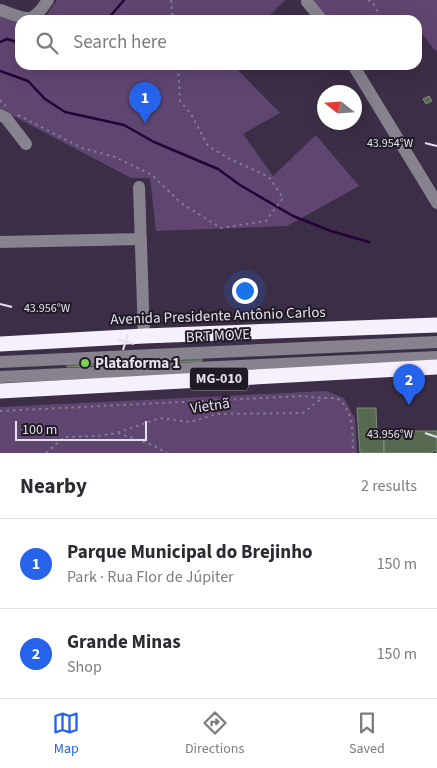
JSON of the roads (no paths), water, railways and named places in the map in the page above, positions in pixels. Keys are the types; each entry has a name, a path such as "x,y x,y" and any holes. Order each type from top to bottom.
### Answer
{"highway":[{"name":"Avenida Presidente Antônio Carlos","path":"0,344 144,336 437,325"},
{"name":"MG-010","path":"0,391 437,367"}],"street":[{"path":"38,15 48,0"},
{"path":"307,2 318,15"},
{"path":"0,10 19,15"},
{"path":"356,70 436,200"},
{"path":"4,111 6,118 26,144"},
{"path":"139,187 144,336"},
{"path":"0,242 141,239"},
{"name":"BRT MOVE","path":"0,362 437,342"},
{"name":"BRT MOVE","path":"0,377 437,357"}],"waterway":[{"path":"111,15 124,0"},
{"path":"0,42 7,39 15,41"},
{"path":"0,71 28,81 45,99 65,112 124,125 154,142 218,169 240,185 293,216 331,231 369,242"}],"place":[{"name":"Parque Municipal do Brejinho","path":"145,123"},
{"name":"Plataforma 1","path":"85,363"},
{"name":"Grande Minas","path":"409,405"}]}
